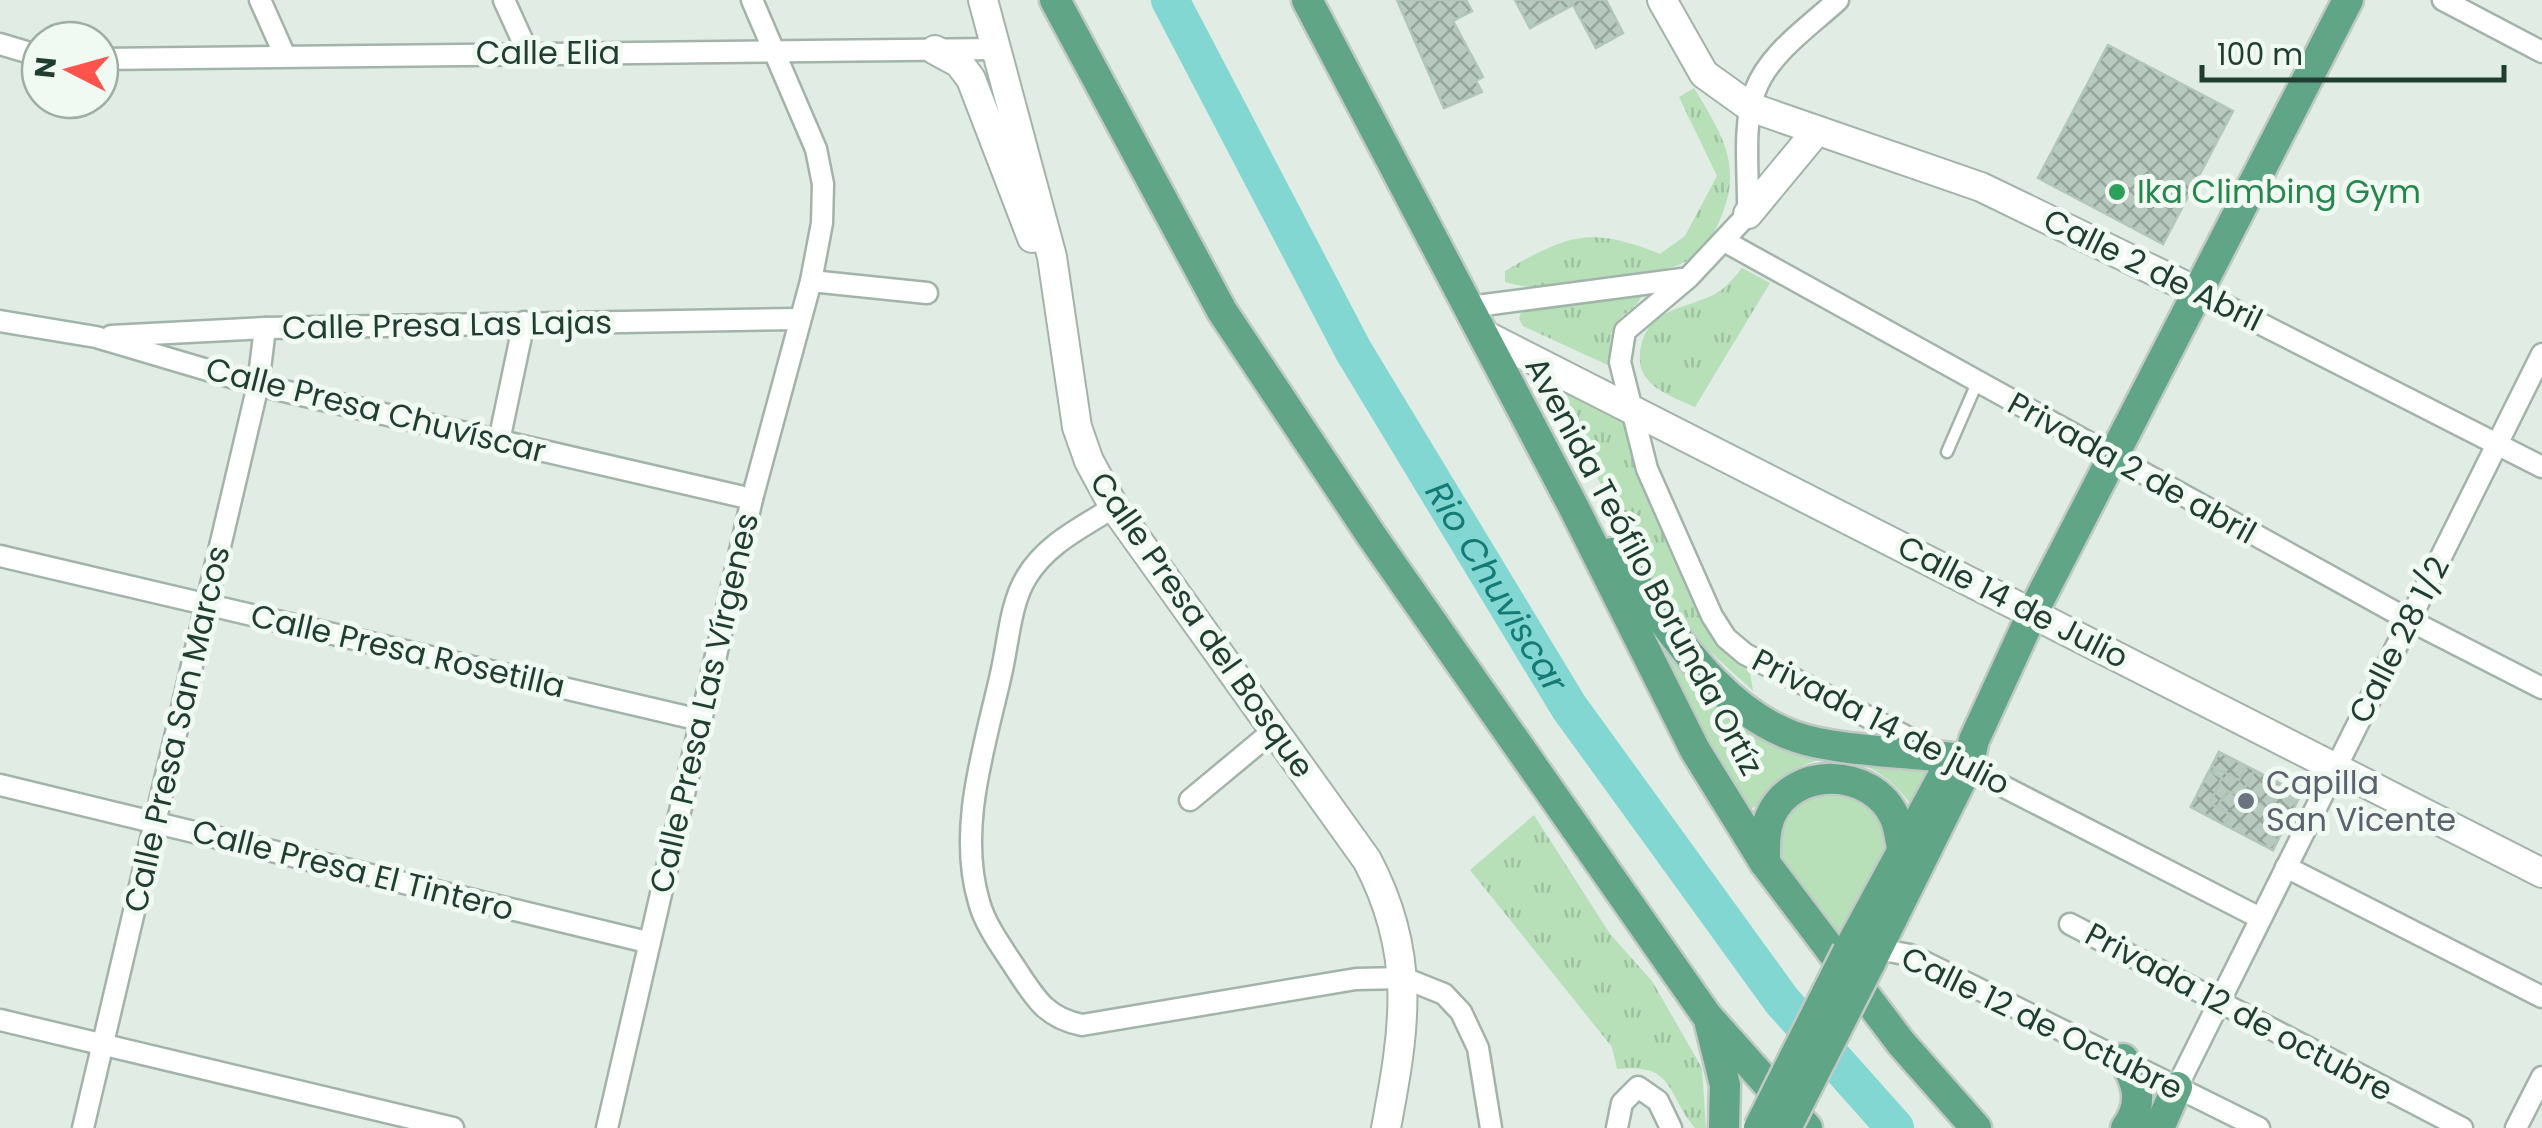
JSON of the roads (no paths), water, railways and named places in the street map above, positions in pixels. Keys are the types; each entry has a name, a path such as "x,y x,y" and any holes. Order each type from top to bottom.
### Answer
{"main road":[{"path":"1055,0 1222,311 1371,535 1707,1016 1807,1128"},
{"name":"Avenida Teófilo Borunda Ortíz","path":"1307,0 1573,506 1695,750 1765,864 1901,1042 1975,1127"},
{"path":"1786,1128 1865,955 2032,612 2348,0"},
{"path":"1573,506 1668,629 1722,688 1766,724 1797,738 1965,755"},
{"path":"1759,1128 1865,955 1902,848 1965,755"},
{"path":"1765,864 1765,834 1772,814 1788,793 1831,776 1856,782 1881,797 1896,818 1902,848"},
{"path":"1707,1016 1725,1086 1724,1128"},
{"path":"2123,1059 2139,1095 2126,1128"},
{"path":"2159,1128 2177,1087"}],"street":[{"path":"260,0 285,56"},
{"path":"504,0 528,54"},
{"name":"Calle Presa Las Vírgenes","path":"607,1128 752,499 811,282 822,222 823,184 816,149 752,0"},
{"name":"Calle Presa del Bosque","path":"984,0 1062,309 1070,391 1081,444 1114,507 1367,860 1382,888 1398,936 1404,978 1404,1021 1386,1128"},
{"name":"Calle 2 de Abril","path":"1662,0 1704,74 1750,107 1815,133 1981,187 2542,467"},
{"path":"1748,214 1750,107 1756,89 1777,56 1838,0"},
{"path":"2444,0 2542,52"},
{"name":"Calle Elia","path":"120,60 996,49"},
{"path":"935,50 959,62 971,80 1062,309"},
{"path":"1633,408 1620,362 1625,331 1726,242 1815,133"},
{"name":"Privada 2 de abril","path":"1726,242 2409,620 2542,688"},
{"path":"1476,320 1689,277"},
{"path":"811,282 927,293"},
{"name":"Calle Presa Las Lajas","path":"96,338 265,328 798,319"},
{"name":"Calle Presa Chuvíscar","path":"0,320 96,338 258,385 752,499"},
{"name":"Calle 14 de Julio","path":"1476,320 1633,408 2542,872"},
{"path":"500,441 524,322"},
{"name":"Calle Presa San Marcos","path":"83,1128 258,385 265,328"},
{"name":"Calle 28 1/2","path":"2177,1087 2542,354"},
{"name":"Privada 14 de julio","path":"1633,408 1647,469 1712,616 1726,638 1745,654 1965,755 2260,918"},
{"path":"1114,507 1046,550 1024,581 1014,616 975,787 972,832 978,902 1002,949 1041,1007 1057,1020 1082,1025 1356,979 1404,978 1444,994 1461,1012 1478,1048 1492,1128"},
{"name":"Calle Presa Rosetilla","path":"0,556 700,720"},
{"path":"1190,800 1274,731"},
{"name":"Calle Presa El Tintero","path":"0,784 647,942"},
{"path":"2286,867 2542,996"},
{"name":"Privada 12 de octubre","path":"2070,924 2462,1128"},
{"name":"Calle 12 de Octubre","path":"1865,955 1910,955 2259,1128"},
{"path":"0,1020 453,1128"},
{"path":"2516,1128 2542,1077"},
{"path":"1617,1128 1622,1103 1628,1092 1638,1087 1658,1101 1671,1128"}],"lane":[{"name":"Privada 2 de abril","path":"1947,452 1977,383"}],"waterway":[{"name":"Rio Chuviscar","path":"1170,0 1353,350 1569,707 1782,1001 1895,1128"}],"place":[{"name":"Ika Climbing Gym","path":"2117,192"},
{"name":"Capilla San Vicente","path":"2246,801"}]}
